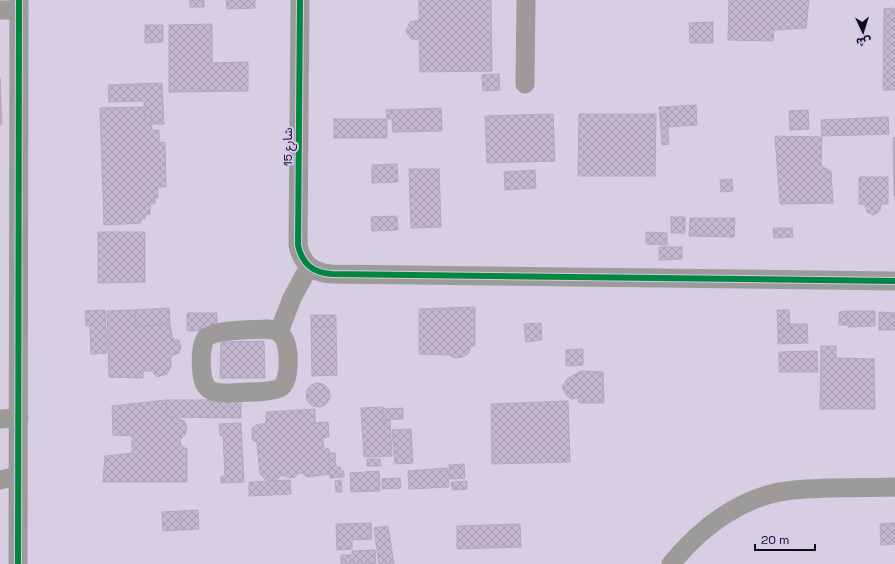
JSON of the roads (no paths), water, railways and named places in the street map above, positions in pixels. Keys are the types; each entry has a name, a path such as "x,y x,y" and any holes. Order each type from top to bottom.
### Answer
{"street":[{"name":"شارع 15","path":"300,0 298,245 303,261 309,267"},
{"path":"525,84 526,0"},
{"path":"0,10 19,5 19,418 9,478 18,564"},
{"path":"279,332 292,298 309,267 316,271 332,274 895,281"},
{"path":"267,330 279,332 286,341 288,375 287,380 279,388 221,393 209,389 205,385 203,380 201,348 206,337 217,333 267,330"},
{"path":"0,419 19,418"},
{"path":"671,564 687,545 710,525 746,503 769,495 793,490 895,487"}]}
